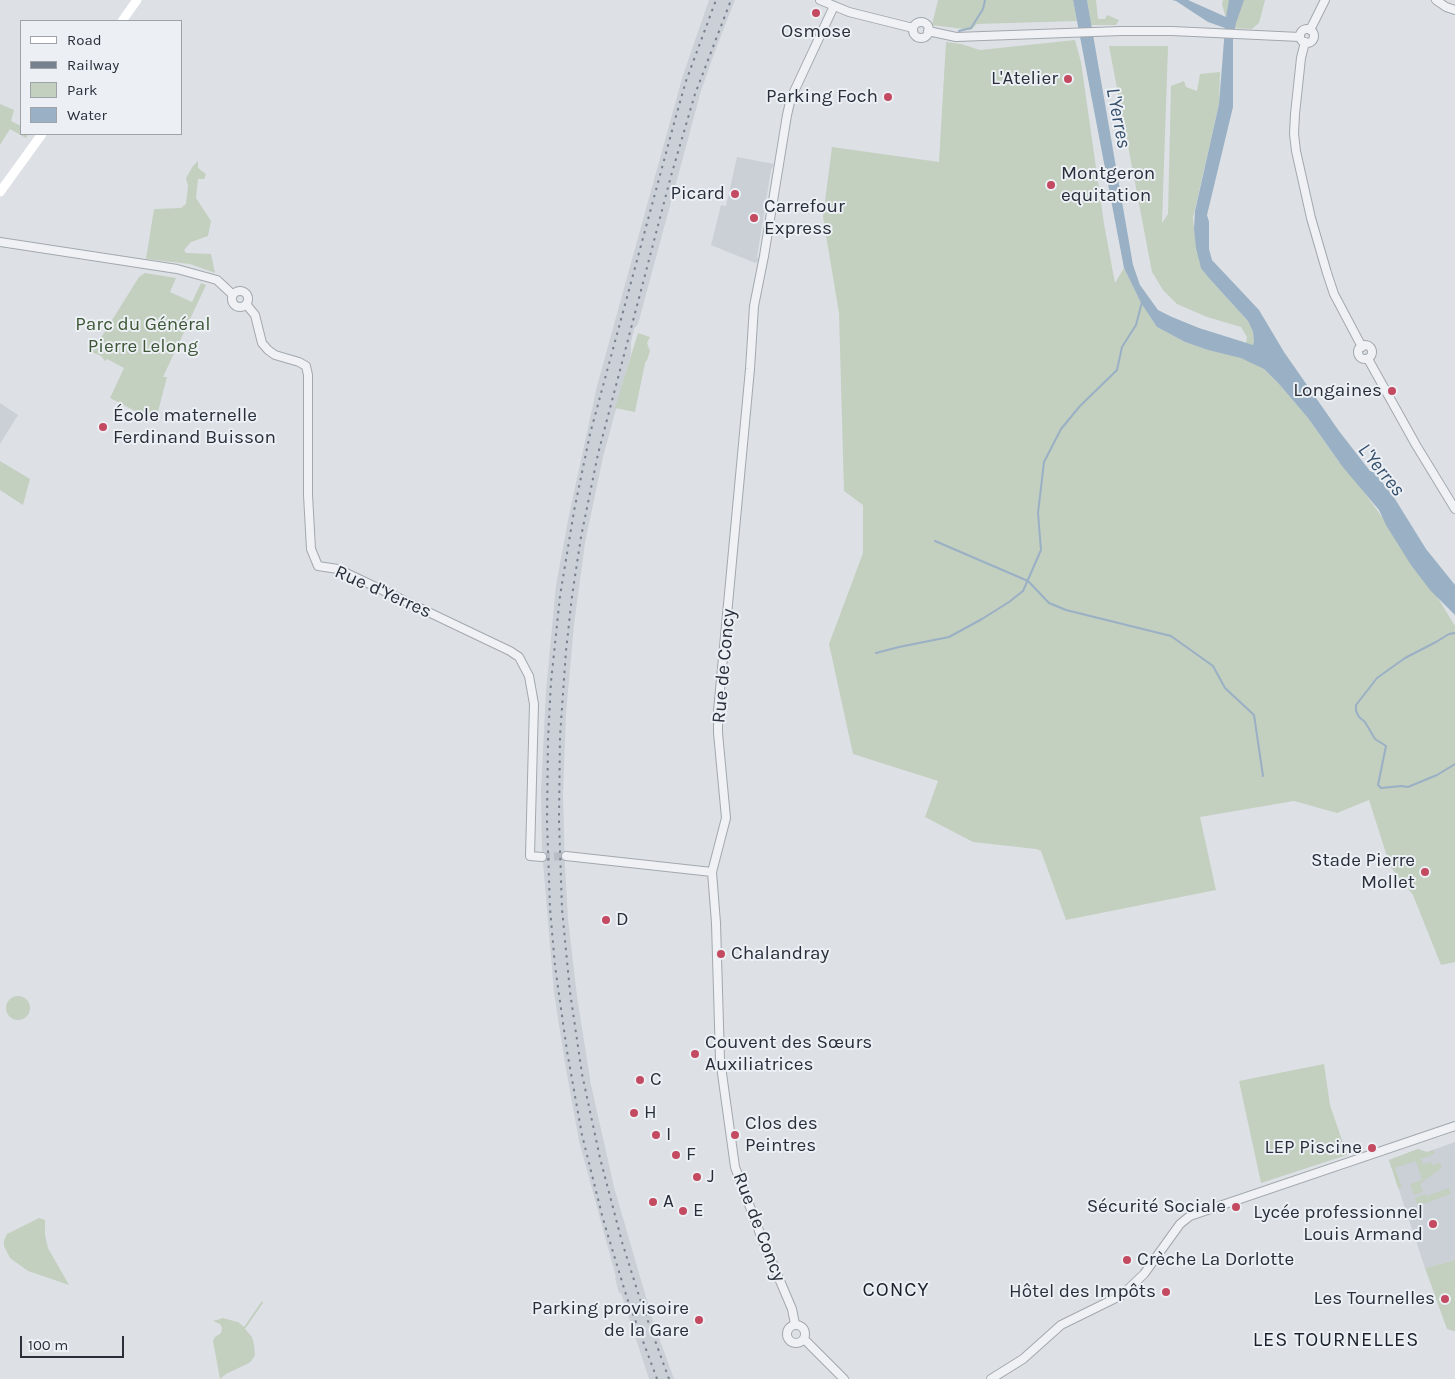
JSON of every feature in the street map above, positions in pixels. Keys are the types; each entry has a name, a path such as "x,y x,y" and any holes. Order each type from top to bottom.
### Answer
{"main road":[{"path":"123,20 137,0"},
{"path":"0,192 41,135"}],"street":[{"path":"820,0 849,12 913,28 915,35 920,38 925,36 928,31 956,37 1172,31 1240,34 1302,39 1309,42 1312,39 1313,33 1310,30 1325,0"},
{"path":"1439,2 1455,10"},
{"name":"Rue de Concy","path":"795,1324 792,1309 738,1179 720,1059 716,922 712,872 726,818 718,734 718,711 750,369 754,306 791,98 834,6"},
{"path":"1302,39 1294,134 1300,174 1334,294 1362,347 1366,346 1372,349 1371,356 1368,359 1416,445 1455,508"},
{"path":"0,242 177,269 218,280 232,294 234,305 239,307 246,304 248,297 244,291 236,291 232,294"},
{"name":"Rue d'Yerres","path":"246,304 255,316 262,343 268,350 275,355 306,366 308,374 308,495 311,549 318,566 338,568 519,657 529,676 534,704 530,856 542,857"},
{"path":"566,856 712,872"},
{"path":"991,1379 1023,1359 1061,1325 1122,1295 1144,1274 1180,1224 1190,1216 1370,1153 1455,1126"},
{"name":"Rue de Concy","path":"795,1324 788,1330 788,1338 795,1344 804,1339"},
{"name":"Rue de Concy","path":"795,1324 805,1330 804,1339"},
{"name":"Rue de Concy","path":"804,1339 844,1379"}],"shaded area":[{"path":"709,0 735,0 701,91 638,324 634,329 631,354 603,457 585,543 574,625 566,714 563,795 568,919 577,996 591,1085 614,1187 654,1324 674,1379 649,1379 621,1293 619,1293 579,1141 554,993 542,850 541,791 546,691 556,585 569,515 597,386 683,75"},
{"path":"737,157 774,164 771,170 757,257 759,261 755,263 711,245 721,205 726,206"},
{"path":"0,403 18,415 0,444"},
{"name":"Lycée professionnel Louis Armand","path":"1455,1142 1455,1260 1425,1268 1389,1160 1418,1149 1427,1152"}],"green space":[{"path":"938,0 1073,0 1077,21 977,24 971,30 932,25"},
{"path":"1087,0 1096,0 1098,19 1105,19 1107,15 1119,20 1116,25 1091,25"},
{"path":"1223,0 1265,0 1259,23 1252,29 1233,28 1227,22 1222,4"},
{"path":"1075,40 1081,62 1104,224 1115,283 1124,268 1141,303 1157,327 1185,342 1208,350 1241,357 1264,369 1279,384 1308,418 1339,462 1340,459 1430,585 1455,626 1455,962 1441,965 1413,895 1390,866 1369,800 1337,813 1294,801 1200,817 1216,890 1066,920 1041,851 973,842 925,817 938,781 853,754 829,644 863,553 863,505 844,491 839,313 823,217 832,147 939,162 946,42 980,50"},
{"path":"1109,46 1168,46 1162,223 1168,214 1171,86 1184,81 1186,87 1197,91 1200,74 1220,72 1219,104 1193,218 1194,229 1200,263 1208,277 1248,321 1253,332 1253,345 1246,344 1247,337 1241,327 1207,317 1177,304 1163,290 1152,272"},
{"path":"0,104 14,110 11,121 20,126 20,135 10,129 0,145"},
{"path":"198,161 198,168 206,174 204,179 198,179 196,198 211,221 208,236 191,242 184,250 186,253 211,254 215,273 190,264 146,259 154,209 181,208 186,204 188,186 186,178"},
{"name":"Parc du Général Pierre Lelong","path":"145,273 176,278 170,292 192,302 201,283 206,285 163,377 167,377 156,419 146,413 145,416 110,398 124,368 107,359 105,361 101,356 92,352 139,277"},
{"path":"638,333 650,337 647,343 650,351 645,363 635,412 615,408"},
{"path":"0,461 30,479 23,505 0,490"},
{"path":"18,996 26,1000 30,1008 26,1016 18,1020 10,1016 6,1008 10,1000"},
{"path":"1324,1064 1330,1105 1347,1155 1261,1183 1239,1081"},
{"path":"1418,1149 1427,1152 1434,1150 1435,1154 1421,1159 1423,1164 1431,1162 1433,1165 1440,1162 1442,1168 1420,1184 1423,1192 1414,1195 1410,1184 1422,1180 1416,1161 1395,1168 1402,1187 1398,1188 1389,1160"},
{"path":"1449,1188 1451,1194 1418,1206 1415,1198"},
{"path":"39,1218 45,1220 45,1235 48,1248 69,1285 28,1271 10,1258 4,1246 7,1234"},
{"name":"Les Tournelles","path":"1455,1260 1454,1331 1447,1329 1425,1268"},
{"path":"262,1301 263,1303 245,1329 252,1337 255,1355 249,1363 220,1379 213,1341 221,1333 222,1328 220,1324 213,1321 223,1318 238,1322 244,1327"}],"water":[{"path":"1073,0 1087,0 1133,265 1140,285 1158,310 1199,328 1253,345 1253,332 1248,321 1201,268 1194,229 1195,211 1219,104 1225,28 1208,22 1172,0 1188,0 1226,17 1229,0 1244,0 1233,39 1233,107 1207,215 1209,222 1209,249 1212,260 1259,310 1284,352 1339,431 1395,499 1426,549 1455,585 1455,615 1430,590 1411,565 1379,510 1342,466 1308,418 1264,369 1241,358 1185,342 1157,327 1141,303 1124,268"}],"waterway":[{"path":"959,31 971,28 983,9 985,0"},
{"path":"876,653 949,637 982,619 1023,591 1041,550 1038,513 1044,462 1061,429 1080,406 1117,370 1122,347 1136,325 1142,302"},
{"path":"935,541 1028,581 1049,603 1066,610 1171,636 1213,666 1225,688 1254,715 1263,776"},
{"path":"1455,633 1449,634 1405,658 1377,678 1356,705 1359,717 1365,722 1375,739 1386,746 1378,785 1381,788 1408,787 1437,775 1455,764"}],"tunnel":[{"path":"542,857 566,856"}],"railway":[{"path":"657,1379 627,1298 603,1219 582,1135 567,1051 555,966 550,908 547,821 548,739 551,682 560,596 574,511 590,434 686,81 716,0"},
{"path":"669,1379 622,1242 600,1158 582,1074 570,992 562,909 559,820 560,736 572,596 581,537 598,454 671,176 695,94 731,0"}],"place":[{"name":"Osmose","path":"816,13"},
{"name":"L'Atelier","path":"1068,79"},
{"name":"Parking Foch","path":"888,97"},
{"name":"Montgeron equitation","path":"1051,185"},
{"name":"Picard","path":"735,194"},
{"name":"Carrefour Express","path":"754,218"},
{"name":"Longaines","path":"1392,391"},
{"name":"École maternelle Ferdinand Buisson","path":"103,427"},
{"name":"Stade Pierre Mollet","path":"1425,872"},
{"name":"D","path":"606,920"},
{"name":"Chalandray","path":"721,954"},
{"name":"Couvent des Sœurs Auxiliatrices","path":"695,1054"},
{"name":"C","path":"640,1080"},
{"name":"H","path":"634,1113"},
{"name":"I","path":"656,1135"},
{"name":"Clos des Peintres","path":"735,1135"},
{"name":"LEP Piscine","path":"1372,1148"},
{"name":"F","path":"676,1155"},
{"name":"J","path":"697,1177"},
{"name":"A","path":"653,1202"},
{"name":"Sécurité Sociale","path":"1236,1207"},
{"name":"E","path":"683,1211"},
{"name":"Lycée professionnel Louis Armand","path":"1433,1224"},
{"name":"Crèche La Dorlotte","path":"1127,1260"},
{"name":"Hôtel des Impôts","path":"1166,1292"},
{"name":"Les Tournelles","path":"1445,1299"},
{"name":"Parking provisoire de la Gare","path":"699,1320"}],"district":[{"name":"CONCY","path":"896,1290"},
{"name":"LES TOURNELLES","path":"1336,1340"}],"water label":[{"name":"L'Yerres","path":"1118,118"},
{"name":"L'Yerres","path":"1381,470"}]}
